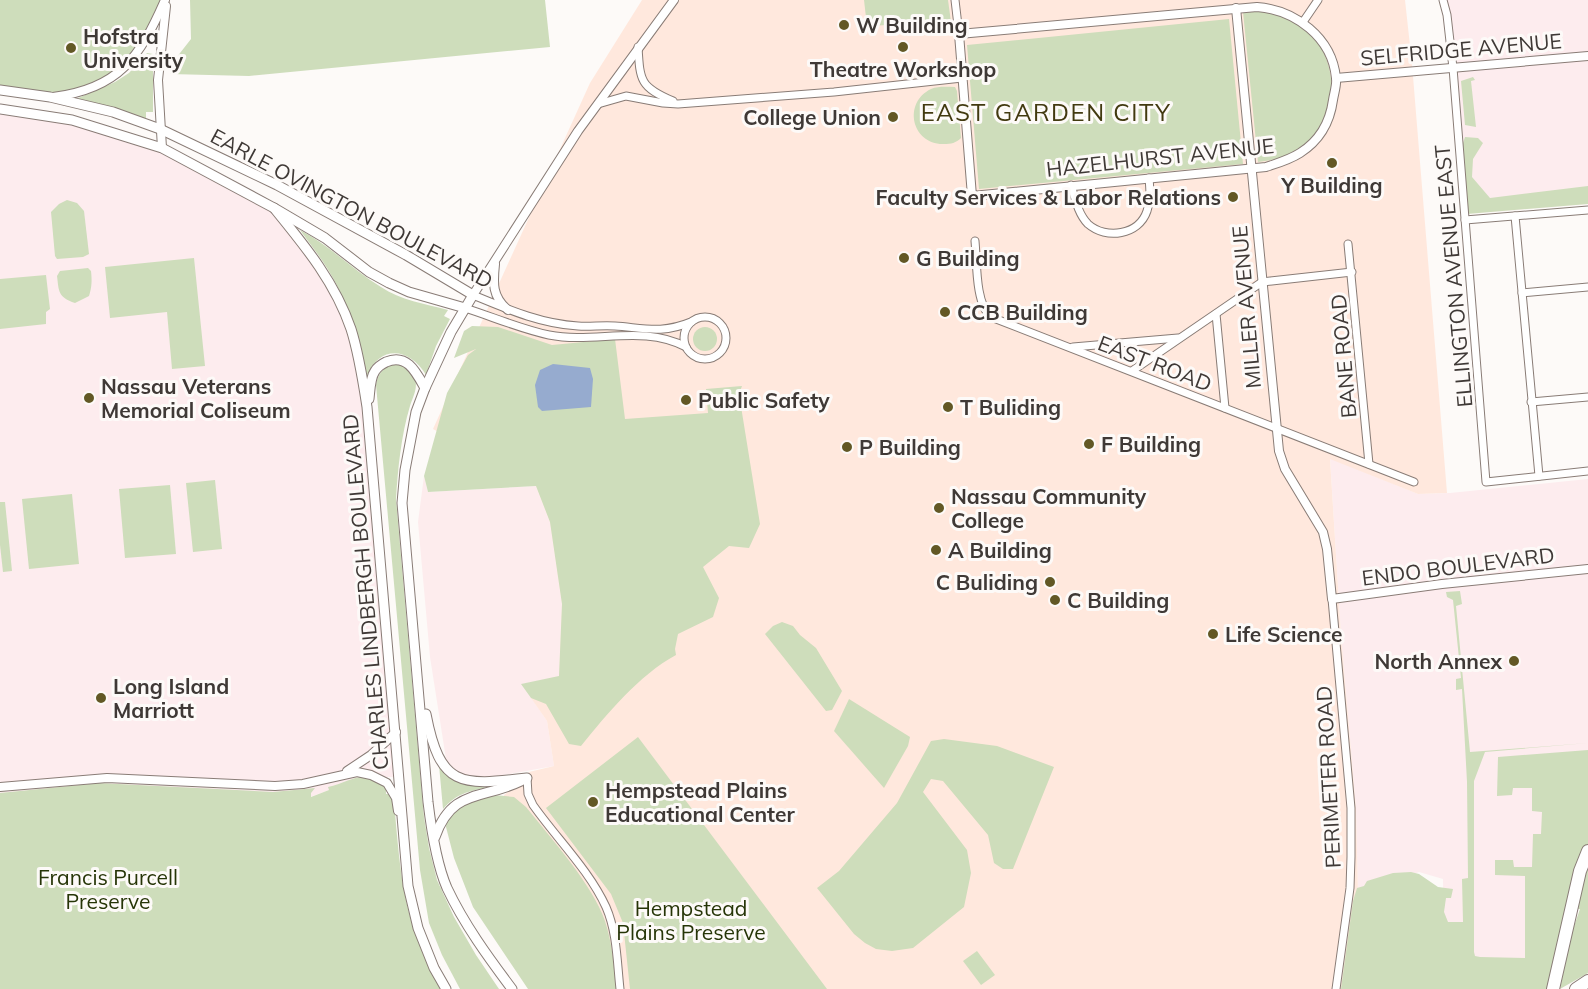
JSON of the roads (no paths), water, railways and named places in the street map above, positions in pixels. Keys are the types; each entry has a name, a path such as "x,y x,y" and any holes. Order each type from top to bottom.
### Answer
{"highway":[{"path":"1553,989 1580,871 1588,851"},
{"path":"1576,989 1588,981"}],"main road":[{"name":"EARLE OVINGTON BOULEVARD","path":"0,90 50,97 113,112 160,129 277,185 406,255 473,295"},
{"name":"EARLE OVINGTON BOULEVARD","path":"0,109 72,120 162,148 325,238 369,272 389,283 409,292 465,308"},
{"name":"CHARLES LINDBERGH BOULEVARD","path":"274,208 311,254 337,297 352,332 368,406 408,886 418,928 446,989"},
{"path":"473,295 438,357 416,412 407,450 402,503 428,802 434,839 446,886 475,936 512,989"},
{"path":"368,406 374,371 389,360 396,359 410,364 425,388"},
{"path":"418,686 437,756 448,772 478,783 527,778"},
{"path":"434,839 442,820 453,806 461,801 505,789 527,778"},
{"path":"498,971 502,989"}],"street":[{"path":"50,97 70,95 89,89 107,80 128,64 144,44 166,0"},
{"path":"162,148 158,80 166,0"},
{"path":"473,295 537,193 638,47 674,0"},
{"path":"598,104 626,96 678,104 962,78 955,0"},
{"path":"1304,22 1318,0"},
{"name":"ELLINGTON AVENUE EAST","path":"1443,0 1453,68 1486,482 1539,476"},
{"path":"959,34 1236,4 1284,12 1304,22 1326,47 1336,78"},
{"name":"MILLER AVENUE","path":"1236,4 1279,451 1285,469 1323,532 1332,599"},
{"path":"638,47 641,78 648,89 678,104"},
{"name":"SELFRIDGE AVENUE","path":"1336,78 1588,56"},
{"name":"HAZELHURST AVENUE","path":"962,78 972,196 1266,167 1286,161 1301,153 1323,131 1331,115 1336,78"},
{"path":"1071,185 1080,212 1088,224 1101,232 1117,233 1133,228 1145,215 1150,197 1149,178"},
{"path":"1465,220 1588,210"},
{"path":"1515,216 1539,476 1588,471"},
{"name":"EAST ROAD","path":"975,242 981,302 985,312 991,317 1414,482"},
{"name":"BANE ROAD","path":"1348,244 1369,464"},
{"path":"495,263 494,290 497,298 508,310"},
{"path":"1132,371 1262,282 1352,272"},
{"path":"1522,293 1588,287"},
{"name":"EARLE OVINGTON BOULEVARD","path":"473,295 538,320 578,327 610,325 659,330 675,329 691,322"},
{"name":"EARLE OVINGTON BOULEVARD","path":"465,308 550,335 578,338 611,334 664,338 686,347"},
{"path":"1216,314 1225,408"},
{"path":"705,317 716,321 724,330 726,342 718,355 705,359 693,356 686,347 685,334 691,322 705,317"},
{"path":"1070,347 1181,338"},
{"path":"1531,402 1588,397"},
{"name":"ENDO BOULEVARD","path":"1332,599 1442,584 1588,569"},
{"name":"PERIMETER ROAD","path":"1332,599 1351,808 1352,856 1350,888 1336,989"},
{"path":"342,774 371,755 396,732"},
{"path":"0,787 107,778 275,786 303,784 342,774 363,773 387,783 396,798 402,832"},
{"path":"527,778 539,814 586,875 606,906 612,924 620,989"}],"water":[{"path":"553,364 590,368 593,379 591,407 542,411 538,407 535,385 540,370"}],"place":[{"name":"W Building","path":"844,25"},
{"name":"Theatre Workshop","path":"903,47"},
{"name":"Hofstra University","path":"71,48"},
{"name":"College Union","path":"893,117"},
{"name":"Y Building","path":"1332,163"},
{"name":"Faculty Services & Labor Relations","path":"1233,197"},
{"name":"G Building","path":"904,258"},
{"name":"CCB Building","path":"945,312"},
{"name":"Nassau Veterans Memorial Coliseum","path":"89,398"},
{"name":"Public Safety","path":"686,400"},
{"name":"T Buliding","path":"948,407"},
{"name":"F Building","path":"1089,444"},
{"name":"P Building","path":"847,447"},
{"name":"Nassau Community College","path":"939,508"},
{"name":"A Building","path":"936,550"},
{"name":"C Buliding","path":"1050,582"},
{"name":"C Building","path":"1055,600"},
{"name":"Life Science","path":"1213,634"},
{"name":"North Annex","path":"1514,661"},
{"name":"Long Island Marriott","path":"101,698"},
{"name":"Hempstead Plains Educational Center","path":"593,802"}],"district":[{"name":"EAST GARDEN CITY","path":"1046,112"}],"park label":[{"name":"Francis Purcell Preserve","path":"108,889"},
{"name":"Hempstead Plains Preserve","path":"691,920"}]}
